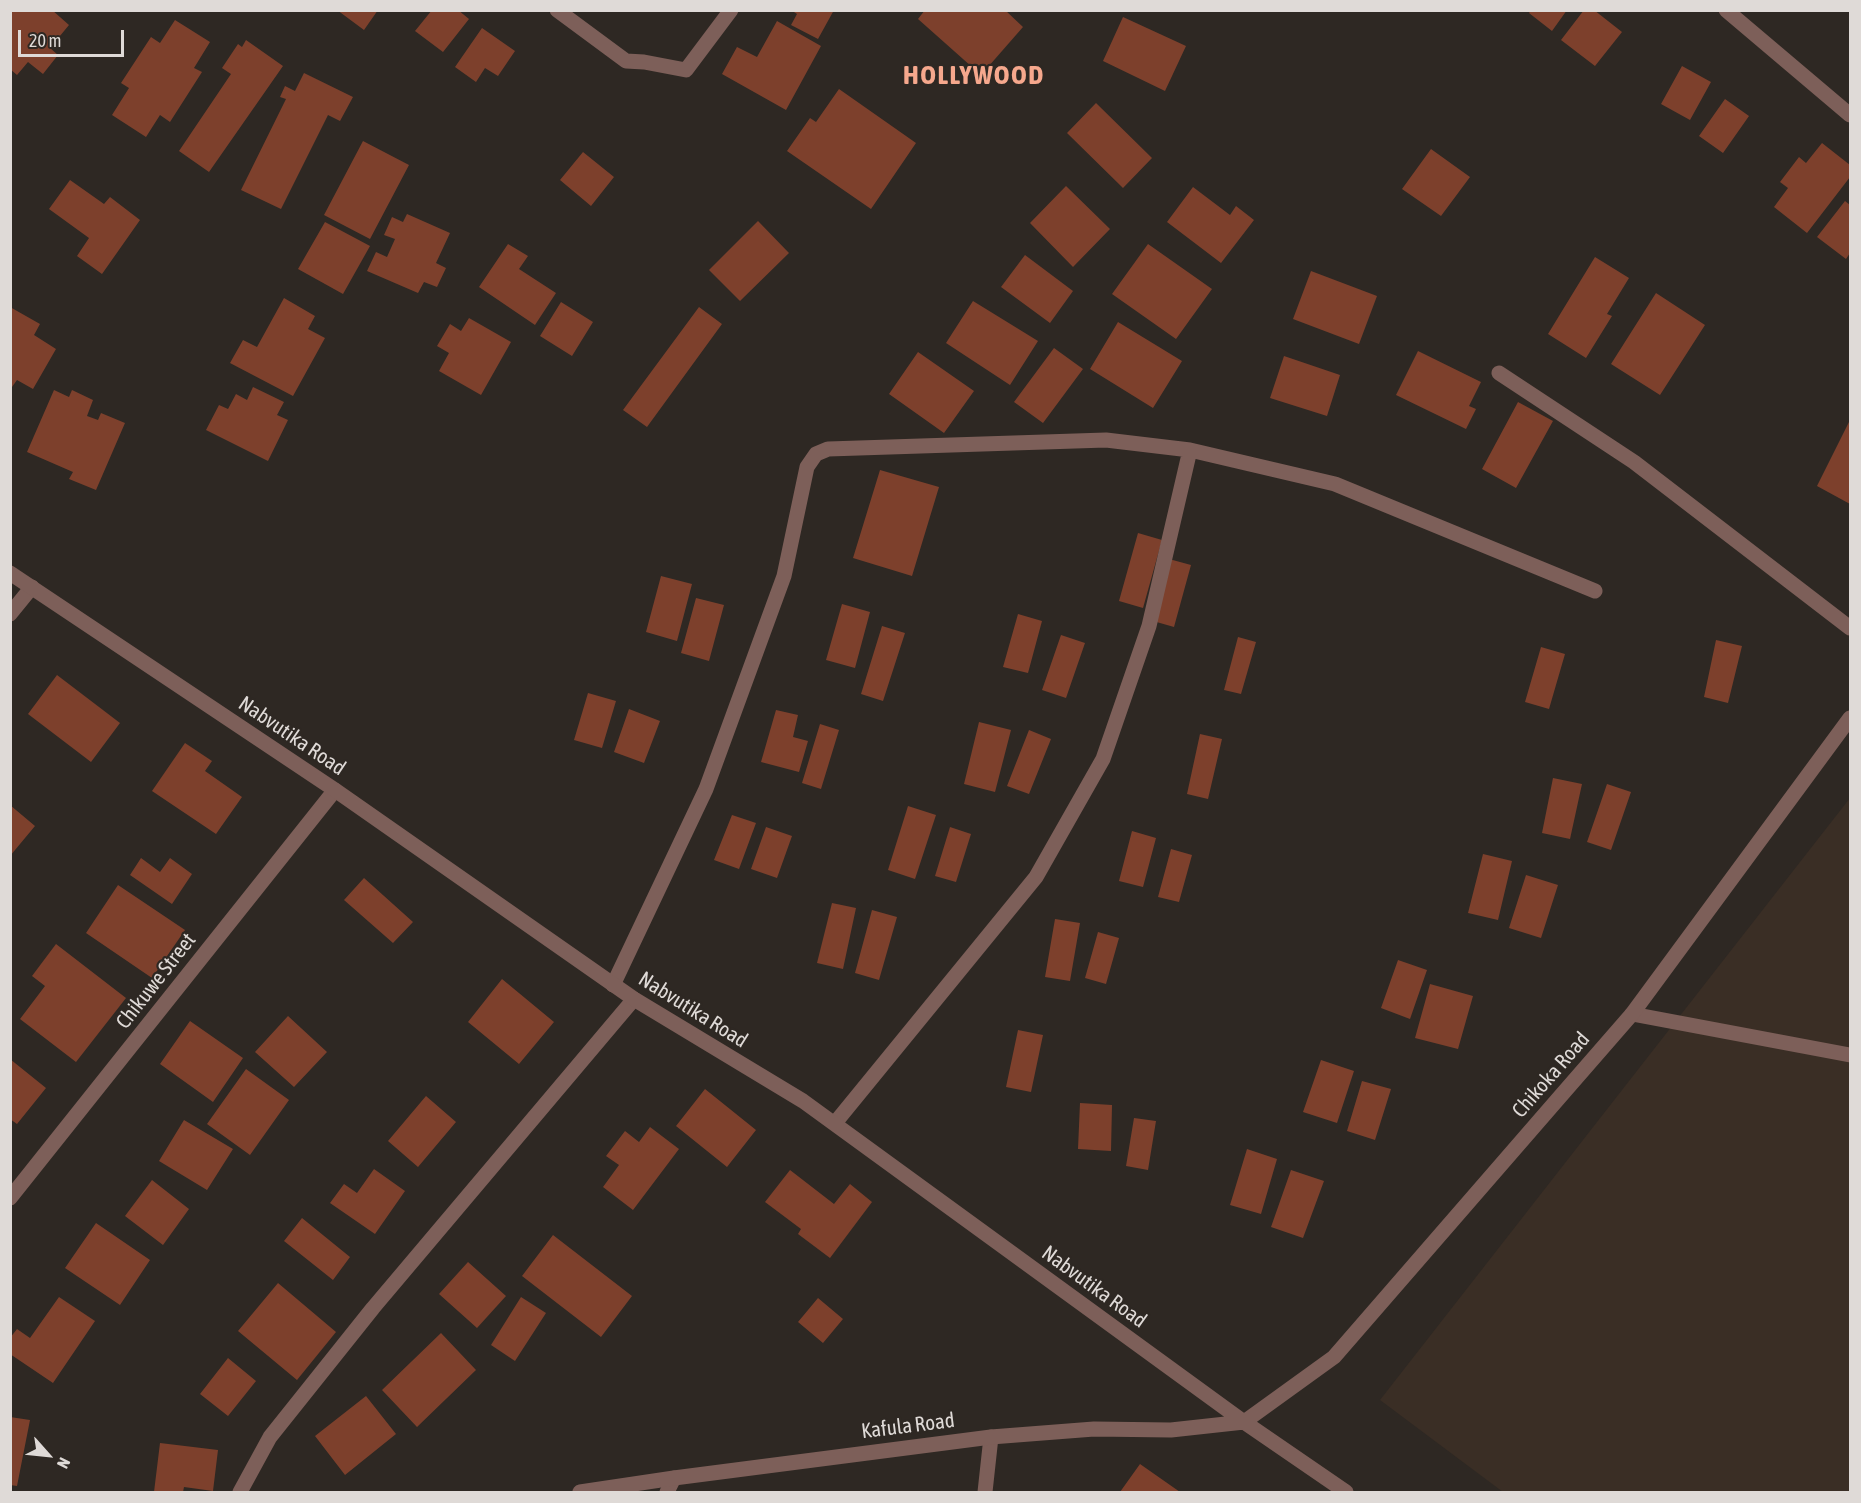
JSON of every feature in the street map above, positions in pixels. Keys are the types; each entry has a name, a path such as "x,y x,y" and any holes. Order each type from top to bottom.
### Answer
{"street":[{"path":"557,10 626,61 686,70 731,10"},
{"path":"1726,10 1851,116"},
{"path":"1499,373 1635,462 1851,628"},
{"path":"613,985 706,789 784,576 807,467 816,454 828,449 1106,440 1190,450 1335,484 1595,591"},
{"path":"835,1123 1036,877 1103,759 1149,626 1190,450"},
{"name":"Nabvutika Road","path":"10,573 335,790 613,985 835,1123 1244,1422 1346,1492"},
{"path":"10,614 32,587"},
{"name":"Chikoka Road","path":"1244,1422 1334,1357 1632,1014 1851,718"},
{"name":"Chikuwe Street","path":"10,1198 335,790"},
{"path":"240,1492 270,1437 373,1308 634,999"},
{"path":"1632,1014 1851,1055"},
{"name":"Kafula Road","path":"580,1492 991,1437 1094,1429 1171,1430 1244,1422"},
{"path":"985,1492 991,1437"},
{"path":"667,1492 674,1478"}],"shaded area":[{"path":"1850,798 1850,1492 1503,1492 1380,1400"}],"building":[{"path":"10,10 52,10 69,25 50,48 58,55 43,74 28,62 17,75 10,69"},
{"path":"337,10 378,10 364,30"},
{"path":"432,10 458,10 469,19 443,52 415,31"},
{"path":"791,10 834,10 818,39 791,25 797,14"},
{"path":"925,10 1005,10 1023,27 981,75 918,19"},
{"path":"1531,10 1567,10 1552,31 1529,13"},
{"path":"1584,10 1594,10 1622,32 1595,66 1561,40"},
{"path":"1123,17 1186,46 1165,91 1103,61"},
{"path":"175,20 210,42 194,68 202,72 170,122 160,115 146,137 112,115 129,88 121,83 151,37 160,43"},
{"path":"777,21 821,46 786,110 722,74 737,47 757,57"},
{"path":"482,28 515,51 498,76 485,68 476,82 455,67"},
{"path":"246,40 283,66 209,172 179,151 231,74 222,68 238,44 242,47"},
{"path":"1682,66 1711,82 1690,120 1661,104"},
{"path":"304,73 353,97 340,121 328,115 281,209 241,190 286,99 280,97 285,86 295,91"},
{"path":"839,89 916,143 871,209 787,151 810,118 816,122"},
{"path":"1725,99 1749,116 1723,153 1699,136"},
{"path":"1096,103 1152,158 1123,188 1067,133"},
{"path":"363,141 409,165 370,239 324,215"},
{"path":"1822,143 1850,165 1850,177 1807,233 1774,207 1788,188 1780,182 1799,157 1806,163"},
{"path":"1431,149 1470,177 1441,216 1402,189"},
{"path":"583,152 614,177 591,206 560,180"},
{"path":"70,180 104,204 110,197 140,220 102,274 77,256 89,238 49,209"},
{"path":"1066,186 1110,229 1073,267 1030,223"},
{"path":"1193,187 1230,215 1236,206 1254,220 1221,263 1167,222"},
{"path":"1845,201 1850,205 1850,253 1846,259 1817,237"},
{"path":"407,214 450,233 436,263 446,268 437,287 424,282 418,293 367,271 376,252 387,257 395,239 384,235 392,217 403,222"},
{"path":"758,221 789,253 740,301 709,270"},
{"path":"325,222 370,246 343,294 298,269"},
{"path":"508,244 528,256 519,269 556,293 535,325 479,287"},
{"path":"1148,244 1212,289 1176,339 1112,294"},
{"path":"1025,255 1073,291 1050,323 1001,287"},
{"path":"1595,257 1629,278 1607,314 1612,316 1586,358 1548,334"},
{"path":"1311,271 1377,296 1359,344 1293,319"},
{"path":"1656,293 1705,325 1660,395 1611,364"},
{"path":"284,298 315,316 308,329 325,338 293,396 230,363 243,340 257,347"},
{"path":"973,301 1038,341 1010,385 946,343"},
{"path":"561,302 593,322 572,356 540,336"},
{"path":"10,307 40,324 34,335 56,349 33,389 17,380 12,387 10,386"},
{"path":"699,307 722,324 647,427 623,410"},
{"path":"469,318 511,342 481,395 439,371 449,353 437,346 450,324 461,331"},
{"path":"1118,322 1182,361 1153,408 1090,369"},
{"path":"1054,348 1083,369 1043,423 1014,402"},
{"path":"1418,351 1481,382 1469,406 1476,409 1466,429 1396,395"},
{"path":"918,352 974,391 944,433 889,394"},
{"path":"1284,356 1340,375 1327,416 1270,398"},
{"path":"253,387 284,402 277,415 288,420 268,461 206,430 219,405 228,409 236,394 247,400"},
{"path":"54,390 69,397 72,390 93,400 87,416 98,420 101,413 125,423 96,490 69,479 73,472 27,452"},
{"path":"1518,402 1553,421 1516,488 1482,469"},
{"path":"1850,420 1850,504 1817,486"},
{"path":"880,470 939,487 912,576 853,558"},
{"path":"1138,533 1162,540 1143,608 1119,601"},
{"path":"1169,559 1191,565 1174,627 1153,621"},
{"path":"661,576 692,584 677,641 646,632"},
{"path":"696,598 724,605 709,661 681,653"},
{"path":"842,604 870,612 855,668 826,660"},
{"path":"1018,614 1042,621 1028,673 1003,667"},
{"path":"882,626 905,633 883,701 861,694"},
{"path":"1061,635 1085,643 1066,698 1042,690"},
{"path":"1238,637 1256,642 1241,694 1224,690"},
{"path":"1716,640 1742,646 1728,703 1704,697"},
{"path":"1541,647 1565,654 1549,709 1525,702"},
{"path":"57,675 120,723 91,762 28,714"},
{"path":"588,693 616,701 602,748 574,740"},
{"path":"629,709 660,721 644,763 614,752"},
{"path":"776,710 798,715 793,737 808,741 799,772 761,762"},
{"path":"979,722 1011,730 995,792 964,784"},
{"path":"820,724 839,730 821,789 802,783"},
{"path":"1029,730 1051,739 1029,794 1007,786"},
{"path":"1200,734 1222,739 1208,799 1187,794"},
{"path":"185,743 212,761 205,771 242,797 216,834 152,791"},
{"path":"1553,778 1582,784 1570,839 1542,833"},
{"path":"1607,784 1631,792 1611,850 1587,842"},
{"path":"10,805 35,826 10,856"},
{"path":"908,806 936,815 915,879 888,870"},
{"path":"732,815 756,823 739,869 714,860"},
{"path":"766,827 792,836 777,878 751,869"},
{"path":"950,827 971,834 956,882 935,876"},
{"path":"1132,831 1156,838 1143,887 1119,881"},
{"path":"1171,849 1192,855 1179,902 1158,897"},
{"path":"1483,854 1512,861 1498,920 1468,913"},
{"path":"141,858 160,872 170,858 192,874 172,904 130,875"},
{"path":"1526,875 1558,885 1541,938 1509,928"},
{"path":"364,878 413,922 393,943 344,900"},
{"path":"118,885 185,930 152,978 86,933"},
{"path":"832,903 856,908 843,969 817,963"},
{"path":"872,910 897,917 879,980 855,973"},
{"path":"1055,919 1080,923 1070,981 1045,977"},
{"path":"1098,932 1119,938 1106,984 1085,978"},
{"path":"56,944 126,998 76,1062 20,1019 45,986 32,976"},
{"path":"1398,960 1427,970 1410,1019 1381,1008"},
{"path":"502,979 554,1022 519,1064 468,1022"},
{"path":"1430,984 1473,996 1458,1049 1415,1038"},
{"path":"288,1016 327,1052 294,1087 255,1052"},
{"path":"190,1021 243,1058 213,1102 160,1064"},
{"path":"1018,1030 1043,1035 1031,1092 1006,1087"},
{"path":"10,1059 46,1088 17,1124 10,1119"},
{"path":"1321,1060 1354,1071 1337,1123 1303,1112"},
{"path":"246,1069 289,1100 250,1155 207,1124"},
{"path":"1362,1081 1391,1089 1375,1140 1347,1131"},
{"path":"705,1089 756,1130 727,1167 676,1126"},
{"path":"426,1096 456,1122 418,1167 388,1141"},
{"path":"1080,1103 1112,1105 1111,1151 1078,1149"},
{"path":"1134,1118 1156,1121 1148,1170 1126,1166"},
{"path":"184,1120 233,1149 207,1190 159,1161"},
{"path":"650,1127 679,1149 633,1210 603,1187 619,1165 606,1156 625,1131 639,1142"},
{"path":"1247,1149 1277,1159 1261,1214 1230,1205"},
{"path":"374,1169 405,1191 375,1234 330,1203 344,1184 357,1193"},
{"path":"790,1170 834,1204 850,1184 872,1202 830,1258 798,1234 801,1229 765,1202"},
{"path":"1291,1170 1324,1181 1303,1238 1271,1227"},
{"path":"152,1180 189,1209 163,1245 125,1216"},
{"path":"302,1218 350,1257 333,1280 284,1241"},
{"path":"96,1223 150,1260 120,1305 65,1268"},
{"path":"553,1235 632,1296 601,1337 522,1276"},
{"path":"468,1262 506,1296 477,1328 439,1294"},
{"path":"278,1283 336,1332 297,1380 238,1331"},
{"path":"59,1297 95,1321 53,1383 10,1354 10,1338 17,1329 30,1338"},
{"path":"521,1297 546,1313 515,1361 491,1345"},
{"path":"818,1298 843,1319 823,1343 798,1322"},
{"path":"441,1333 476,1370 417,1427 382,1390"},
{"path":"228,1358 256,1381 228,1416 200,1394"},
{"path":"366,1396 396,1434 345,1475 315,1436"},
{"path":"10,1417 30,1420 17,1486 10,1485"},
{"path":"160,1443 218,1450 213,1491 184,1487 183,1492 154,1492"},
{"path":"1140,1464 1180,1492 1120,1492"}],"district":[{"name":"HOLLYWOOD","path":"974,75"}]}
